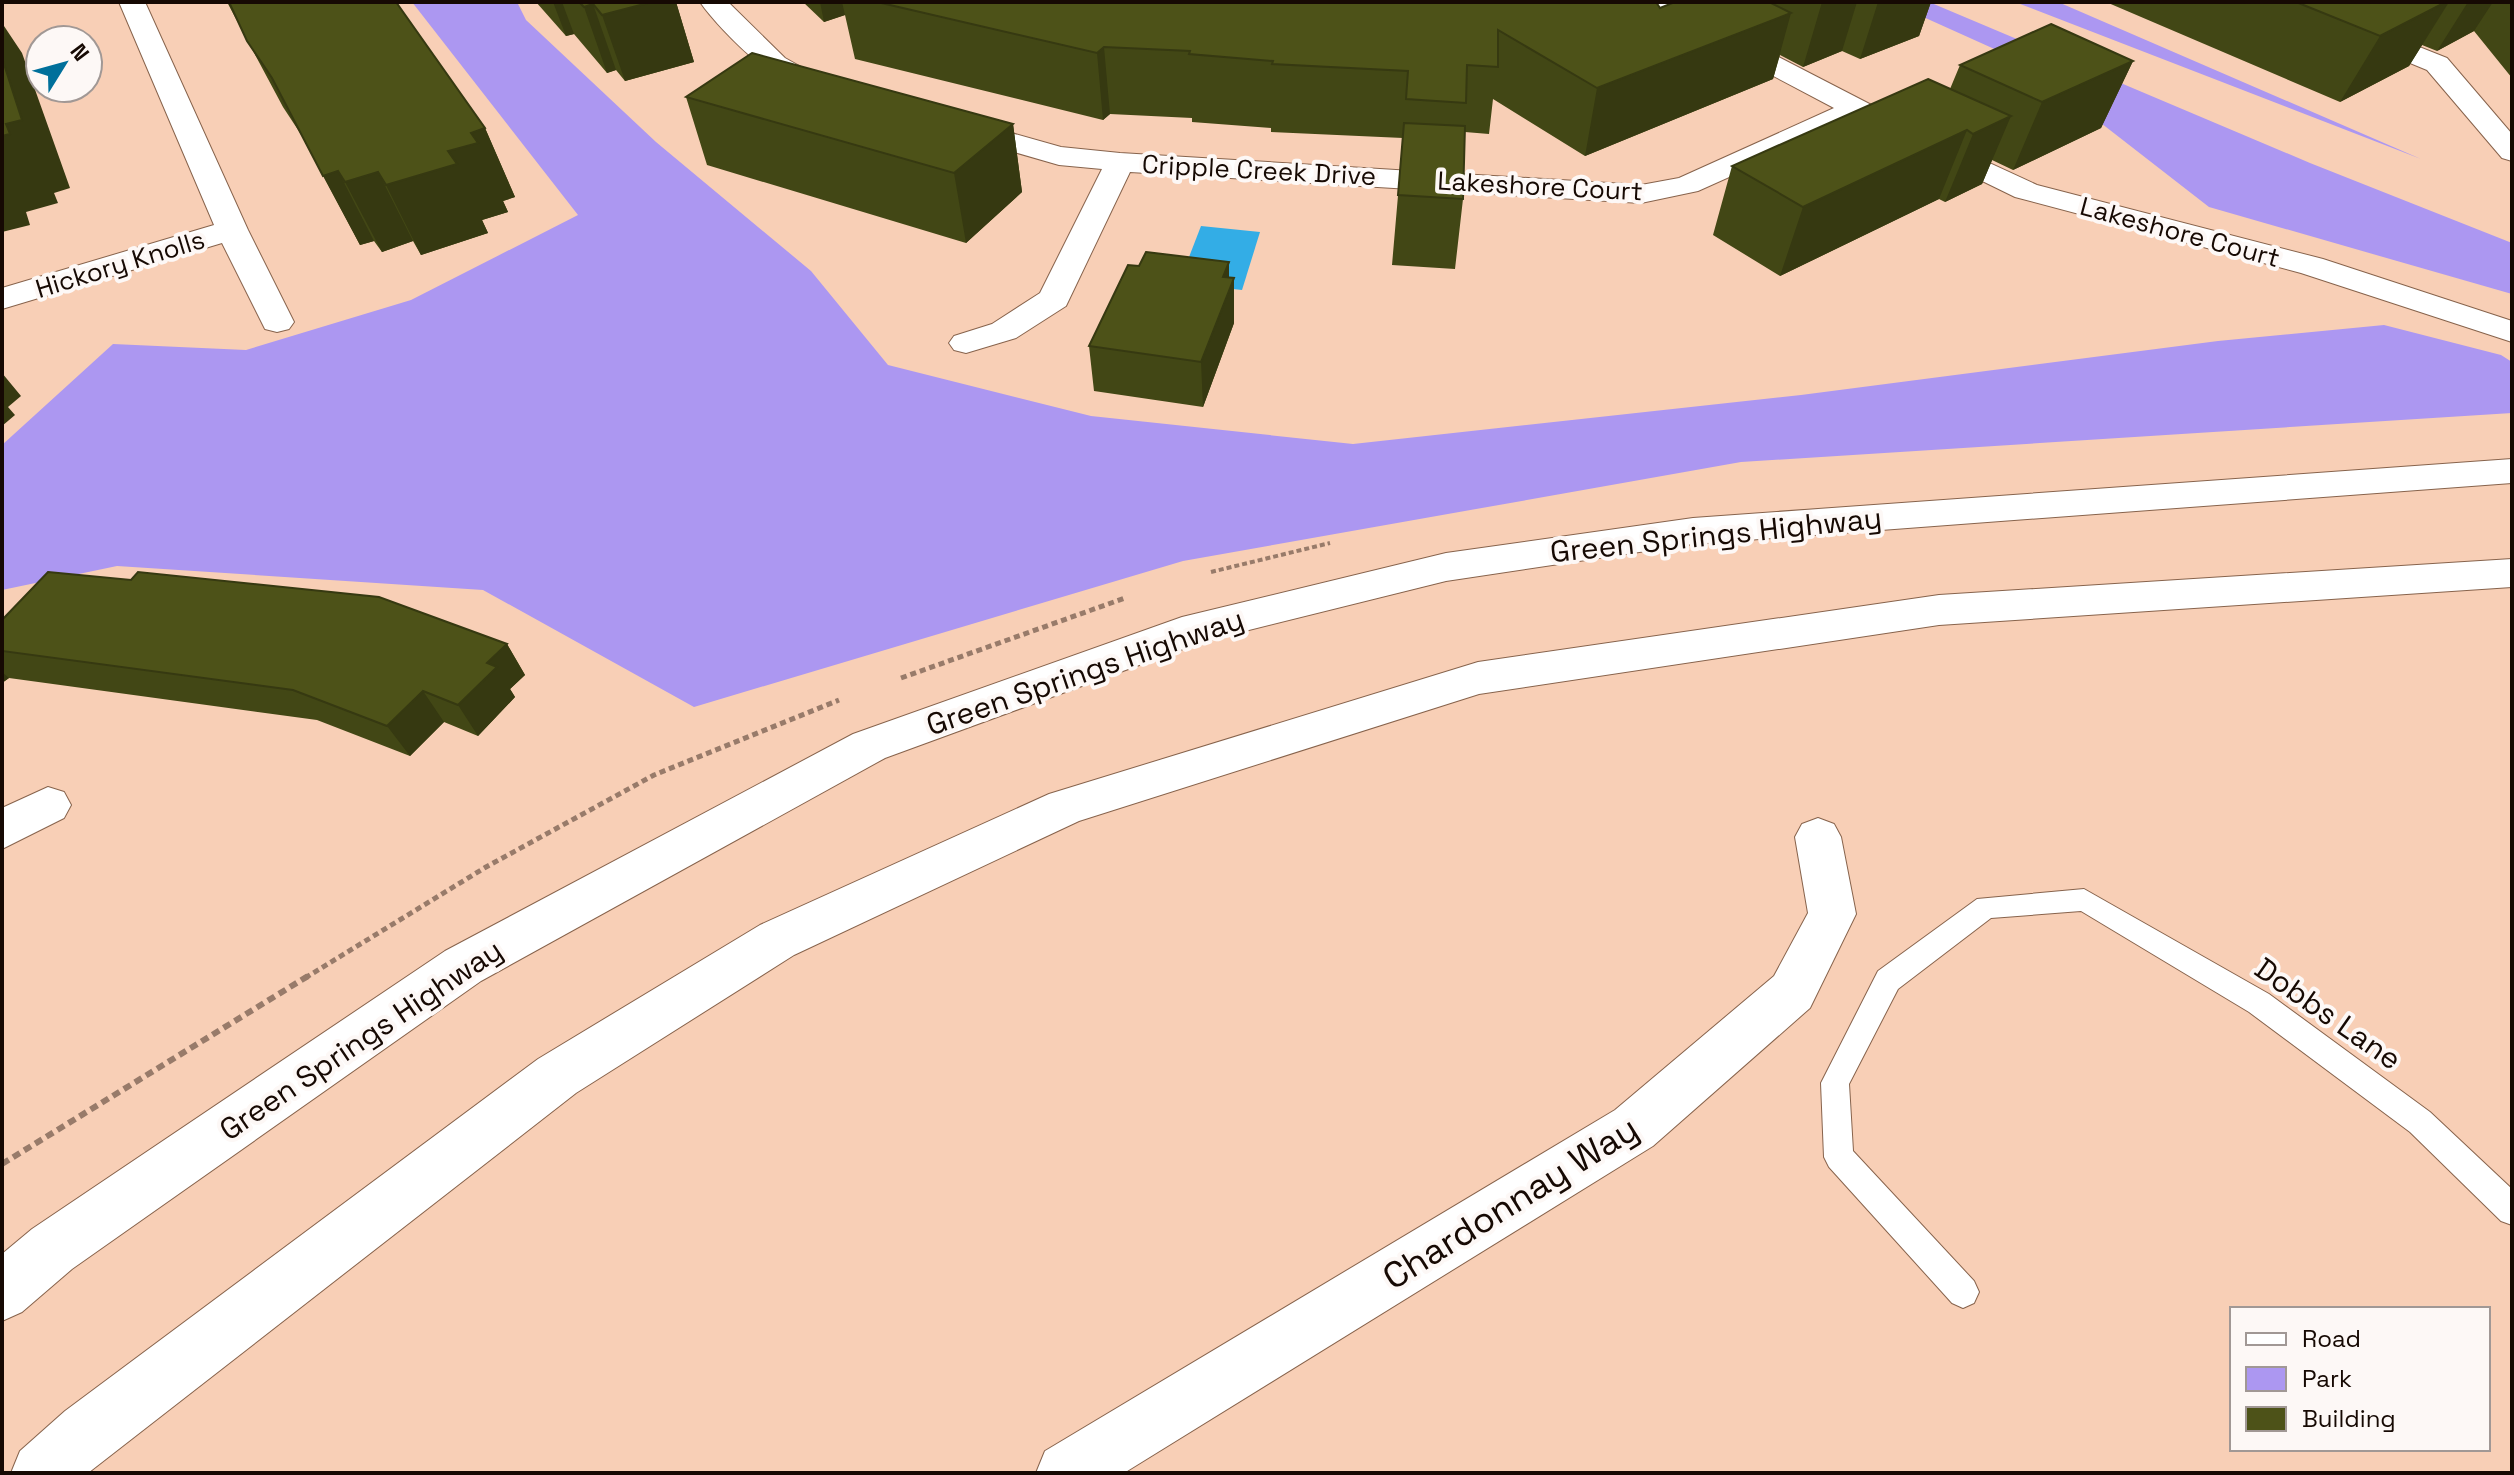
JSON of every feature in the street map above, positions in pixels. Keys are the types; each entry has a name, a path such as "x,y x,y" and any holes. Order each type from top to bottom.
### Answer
{"street":[{"path":"132,2 232,230"},
{"path":"713,2 775,64 818,88 848,97"},
{"name":"Lakeshore Court","path":"1652,2 1856,109 2026,191 2312,266 2512,332"},
{"path":"2283,2 2437,64 2512,152"},
{"name":"Lakeshore Court","path":"1398,179 1641,194 1687,185 1856,109"},
{"path":"939,122 1059,156 1120,162 1054,299 1004,331 966,343"},
{"name":"Cripple Creek Drive","path":"1120,162 1398,179"},
{"name":"Hickory Knolls","path":"2,299 232,230 277,322"},
{"name":"Green Springs Highway","path":"2,1292 52,1249 463,966 869,746 1197,628 1446,567 1693,531 2512,471"},
{"path":"42,1473 87,1433 557,1076 777,940 1065,807 1478,678 1939,610 2512,573"},
{"path":"2,830 48,805"},
{"name":"Chardonnay Way","path":"1067,1473 1634,1128 1792,992 1832,914 1818,837"}],"lane":[{"name":"Dobbs Lane","path":"1963,1292 1839,1157 1835,1083 1888,980 1986,907 2084,900 2259,1003 2420,1122 2512,1210"}],"green space":[{"path":"412,2 517,2 526,20 656,142 811,271 888,365 1091,416 1353,444 1801,395 2218,341 2384,325 2501,355 2512,362 2512,413 1741,462 1183,561 694,707 483,590 117,566 2,590 2,445 113,344 246,350 411,300 578,215"},
{"path":"1890,2 1929,2 2310,163 2512,243 2512,294 2209,207 2021,61"},
{"path":"2015,2 2058,2 2421,159"}],"water":[{"path":"1201,226 1260,232 1242,290 1179,283"}],"building":[{"path":"229,2 396,2 485,128 471,133 478,143 448,151 457,164 386,185 378,172 345,182 338,171 323,176 272,78 247,41"},
{"path":"579,2 652,2 602,15 593,4 584,7"},
{"path":"877,2 1656,2 1660,8 1675,2 1769,2 1791,13 1597,88 1498,30 1498,67 1467,65 1466,103 1406,99 1408,71 1272,64 1273,61 1189,54 1190,51 1104,47 1097,53"},
{"path":"2296,2 2446,2 2380,36"},
{"path":"2051,24 2133,61 2042,102 1960,65"},
{"path":"752,53 1013,124 954,173 686,97"},
{"path":"2,58 22,120 6,124 10,134 2,136"},
{"path":"1928,79 2011,116 1973,134 1967,130 1803,207 1732,166"},
{"path":"1404,123 1465,126 1463,199 1398,195"},
{"path":"1146,252 1229,262 1223,277 1234,278 1201,362 1089,346 1128,265 1139,266"},
{"path":"48,572 131,580 138,572 379,597 507,644 487,663 497,667 458,705 423,691 387,726 293,690 2,651 2,620"}]}
